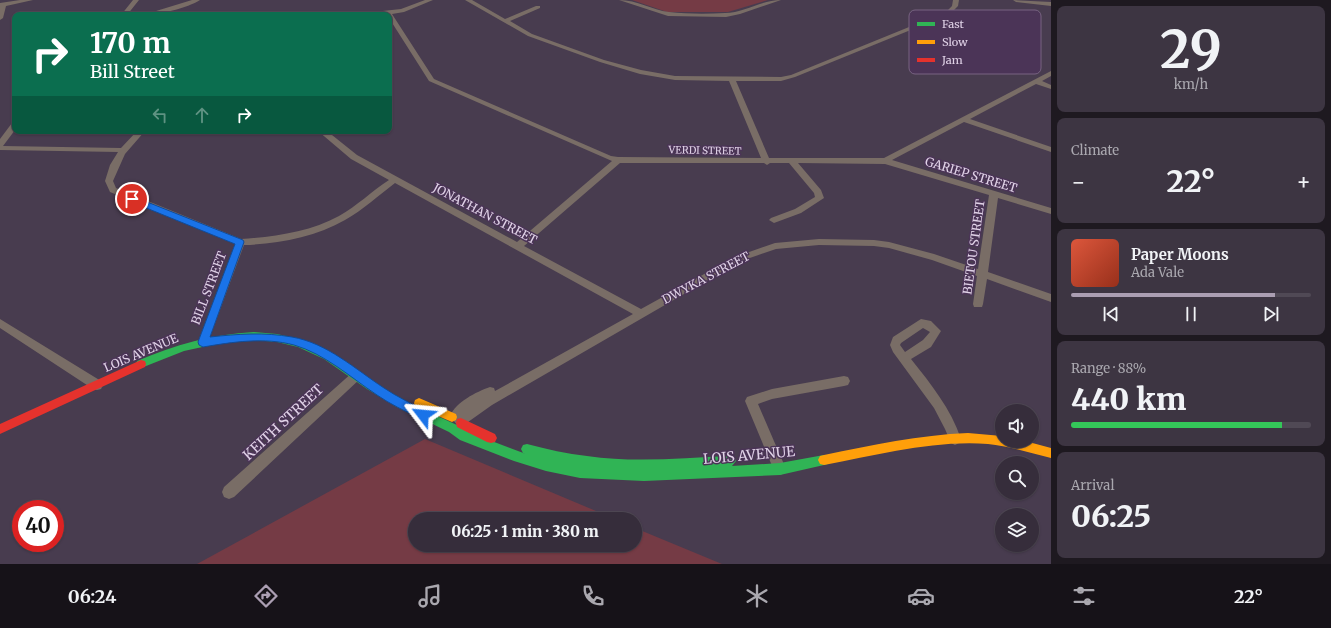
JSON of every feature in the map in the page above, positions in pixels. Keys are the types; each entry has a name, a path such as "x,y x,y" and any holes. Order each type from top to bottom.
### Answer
{"street":[{"path":"0,18 2,5 30,0"},
{"path":"126,12 136,0"},
{"path":"158,12 183,6 197,0"},
{"path":"392,12 430,0"},
{"path":"468,0 524,32 536,37 602,61 640,72 675,78 781,79 793,76 909,29"},
{"path":"622,0 668,14 726,15 738,13 778,0"},
{"path":"952,10 956,0"},
{"path":"1016,0 1051,4"},
{"path":"505,21 538,7"},
{"name":"VERDI STREET","path":"392,18 431,80 609,158 618,160 767,162 885,161 1051,73"},
{"path":"732,78 767,162"},
{"path":"1036,81 1051,87"},
{"path":"963,119 1051,150"},
{"path":"0,144 12,129"},
{"path":"138,134 122,150 110,181 114,190 118,193 240,242 251,242 281,236 330,223 342,217 394,180"},
{"name":"JONATHAN STREET","path":"326,134 354,157 394,180 640,313"},
{"path":"0,148 122,150"},
{"path":"518,246 618,160"},
{"name":"GARIEP STREET","path":"885,161 1051,211"},
{"path":"774,220 798,211 820,198 818,192 792,162"},
{"name":"BIETOU STREET","path":"978,304 984,274 994,194"},
{"name":"BILL STREET","path":"203,342 240,242"},
{"name":"DWYKA STREET","path":"455,422 537,372 738,259 775,246 848,242 889,245 934,257 1051,298"},
{"path":"0,323 97,385"},
{"name":"LOIS AVENUE","path":"0,429 171,351 203,342 241,337 293,341 313,348 340,363 382,392 432,420 455,422"},
{"path":"904,358 925,387 954,435"},
{"name":"LOIS AVENUE","path":"359,376 387,386 455,422 489,437 546,454 596,463 648,464 738,461"},
{"name":"KEITH STREET","path":"229,492 359,376"},
{"path":"776,462 751,401 772,394 844,381"},
{"name":"LOIS AVENUE","path":"455,422 464,436 514,456 546,465 580,472 644,475 776,462 900,445 954,435 989,439 1051,453"},
{"name":"LOIS AVENUE","path":"797,456 905,436 995,433"},
{"path":"1039,440 1051,443"}],"shaded area":[{"path":"632,0 768,0 728,12 667,12"},
{"path":"425,439 598,512 408,512 408,552 642,552 642,531 722,564 197,564"}],"traffic: fast":[{"path":"141,364 184,347 207,341 230,337 254,336 277,338 299,343 321,352 390,398 449,427"},
{"path":"453,429 464,436 514,456 546,465 580,472 644,475 780,469 824,460"},
{"path":"527,449 587,462 605,464 623,465 730,461"}],"traffic: slow":[{"path":"419,403 452,417"},
{"path":"824,460 906,444 968,438 1004,441 1051,453"}],"traffic: jam":[{"path":"0,429 141,364"},
{"path":"461,423 491,438"}],"route":[{"path":"132,199 240,242 203,342 241,337 293,341 313,348 340,363 367,383 423,415"}]}
